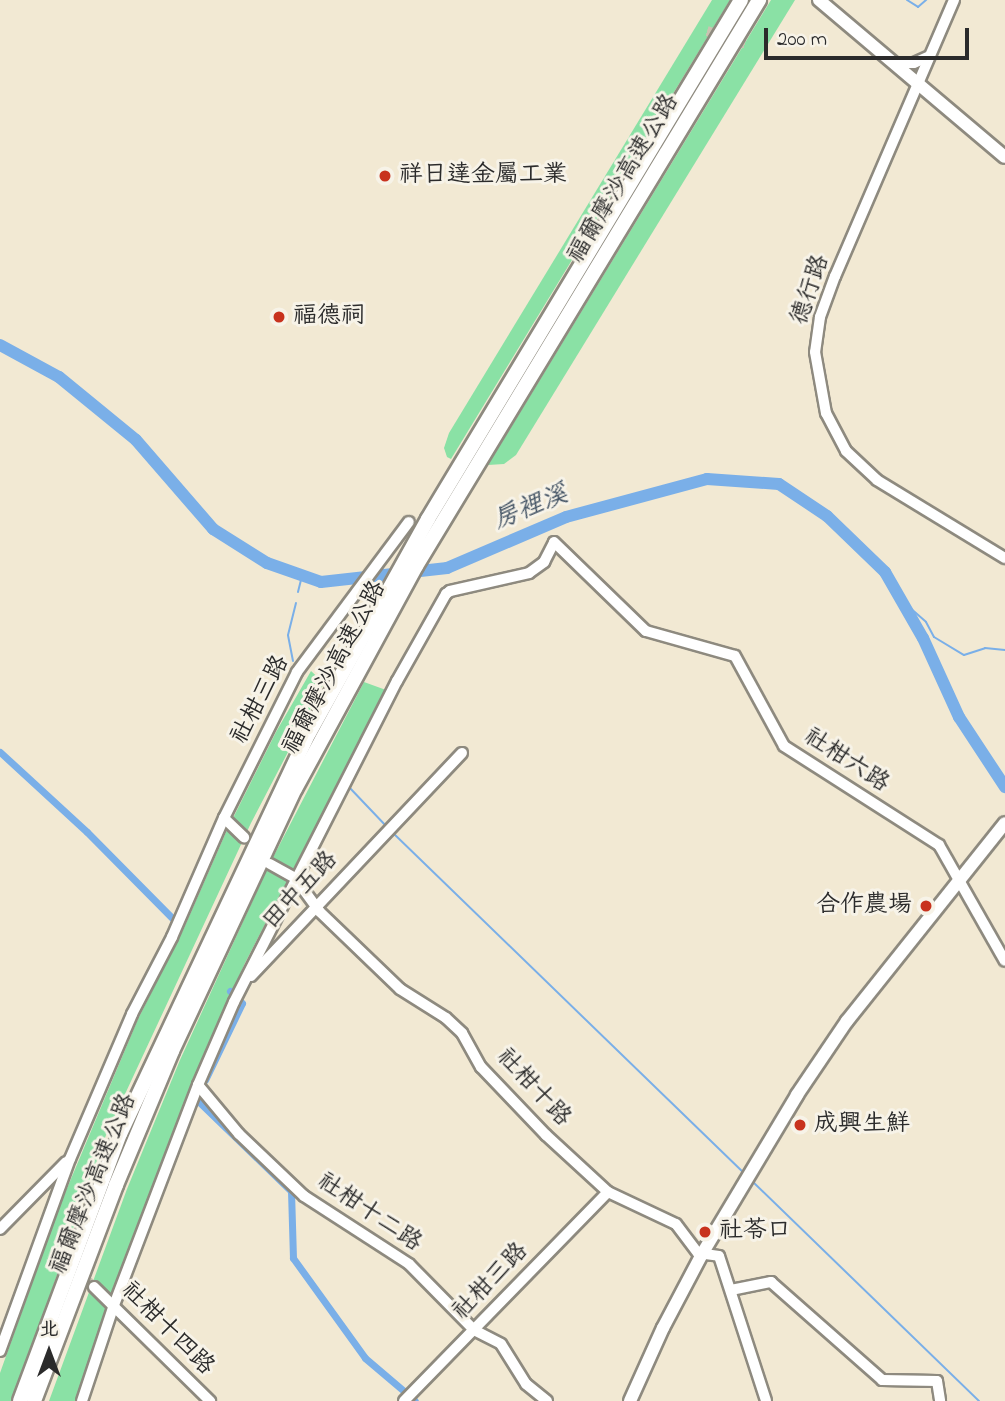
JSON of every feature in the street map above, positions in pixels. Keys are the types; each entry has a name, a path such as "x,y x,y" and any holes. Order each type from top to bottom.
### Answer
{"highway":[{"name":"福爾摩沙高速公路","path":"20,1401 120,1134 283,785 345,668 474,441 741,0"},
{"name":"福爾摩沙高速公路","path":"34,1401 116,1185 172,1051 296,789 416,566 760,0"}],"main road":[{"path":"819,0 1005,157"},
{"path":"630,1401 663,1328 702,1254 797,1095 847,1021 1005,823"}],"street":[{"name":"德行路","path":"954,0 820,317 815,352 826,413 846,451 877,480 1005,558"},
{"path":"894,63 914,63 930,57"},
{"name":"社柑三路","path":"0,1351 70,1159 132,1014 172,937 224,818 286,691 410,523"},
{"name":"社柑六路","path":"295,878 446,594 529,573 544,562 554,542 646,631 735,656 784,746 939,845 1005,961"},
{"name":"田中五路","path":"245,985 315,906 462,753"},
{"path":"224,818 244,837"},
{"path":"82,1401 114,1305 198,1085 234,1002 245,985 295,878 270,864"},
{"name":"社柑十路","path":"295,878 315,906 400,989 446,1018 462,1033 481,1067 546,1135 608,1192 676,1224 702,1254 719,1256 731,1290"},
{"name":"社柑十二路","path":"198,1085 239,1134 304,1196 409,1264 474,1329 501,1344 526,1384 547,1401"},
{"path":"0,1229 70,1159"},
{"name":"社柑三路","path":"404,1401 608,1192"},
{"path":"766,1401 731,1290 771,1282 881,1380 937,1381 940,1401"},
{"name":"社柑十四路","path":"94,1286 210,1401"}],"green space":[{"path":"712,0 730,0 451,459 447,457 444,448 449,433"},
{"path":"771,0 795,0 516,455 504,464 488,465"},
{"path":"311,671 324,683 251,823 106,1135 13,1401 0,1401 0,1373 60,1205 138,1019 184,928 227,830 276,732"},
{"path":"364,682 386,690 245,963 189,1090 77,1401 49,1401 127,1189 180,1060 268,867"}],"waterway":[{"path":"907,0 918,7 926,0"},
{"name":"房裡溪","path":"0,345 59,377 136,440 213,529 267,563 321,582 447,568 566,517 707,479 779,484 827,516 885,572 923,638 959,717 1005,787"},
{"path":"298,592 302,576"},
{"path":"901,600 926,622 934,637 964,655 985,648 1005,650"},
{"path":"293,661 288,635 296,603"},
{"path":"0,752 87,832 172,918"},
{"path":"348,786 388,828"},
{"path":"392,832 743,1172"},
{"path":"205,1080 242,1003 230,991"},
{"path":"196,1099 291,1191 293,1258 365,1358 405,1392"},
{"path":"752,1181 979,1401"}],"tunnel":[{"path":"707,31 749,45"},
{"path":"55,1251 94,1287"}],"place":[{"name":"祥日達金屬工業","path":"385,176"},
{"name":"福德祠","path":"279,317"},
{"name":"合作農場","path":"926,906"},
{"name":"成興生鮮","path":"800,1125"},
{"name":"社苓口","path":"705,1232"}]}
